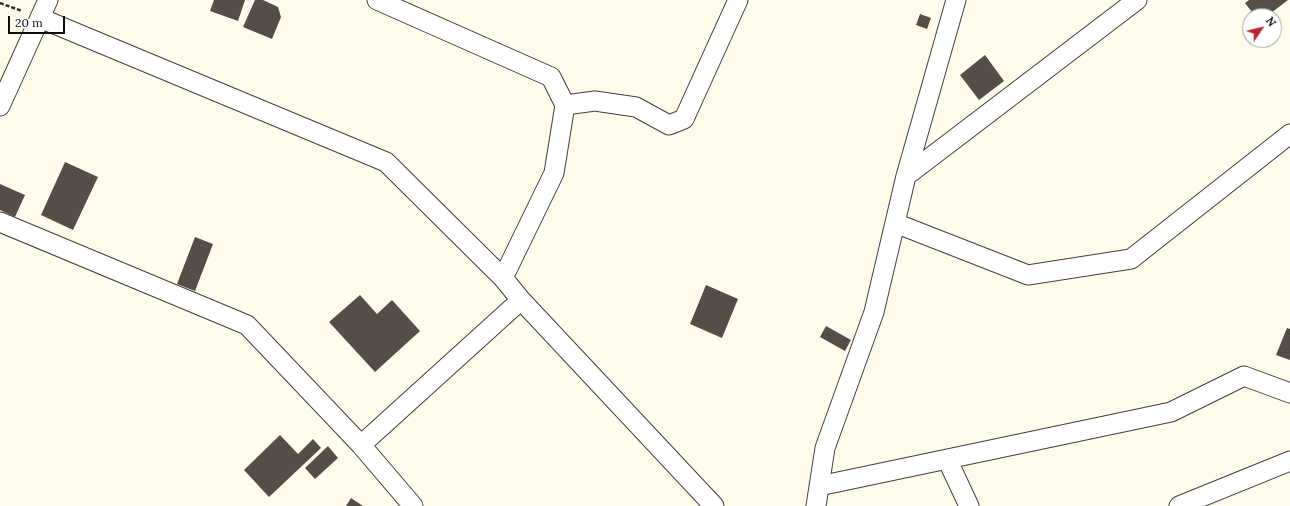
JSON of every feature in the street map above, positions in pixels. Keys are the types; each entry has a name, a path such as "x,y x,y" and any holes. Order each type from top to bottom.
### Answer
{"street":[{"path":"0,106 48,0"},
{"path":"377,0 407,6 551,77 565,105 554,173 503,278"},
{"path":"565,105 595,101 636,107 669,125 684,119 738,0"},
{"path":"816,506 825,448 874,312 906,176 956,0"},
{"path":"906,176 1137,0"},
{"path":"40,18 386,162 503,278 521,300 714,506"},
{"path":"895,223 1028,275 1131,259 1290,134"},
{"path":"0,222 247,325 360,445 414,506"},
{"path":"360,445 521,300"},
{"path":"819,486 1171,412 1244,376 1290,393"},
{"path":"947,459 969,506"},
{"path":"1179,506 1290,461"}],"path":[{"path":"0,3 40,18"}],"building":[{"path":"214,0 245,0 238,21 210,11"},
{"path":"255,0 263,0 278,7 281,17 272,39 243,27"},
{"path":"1249,0 1288,0 1278,8 1249,8 1245,3"},
{"path":"920,14 931,18 927,29 916,25"},
{"path":"985,55 1004,81 979,100 960,75"},
{"path":"65,162 98,177 73,230 41,215"},
{"path":"0,184 25,195 15,217 0,210"},
{"path":"195,237 213,244 195,291 177,284"},
{"path":"706,285 738,299 722,338 690,324"},
{"path":"360,295 377,314 392,300 420,331 375,372 329,322"},
{"path":"826,326 851,340 845,351 820,337"},
{"path":"1287,328 1290,329 1290,360 1276,355"},
{"path":"280,435 298,454 313,439 321,448 269,497 244,470"},
{"path":"328,446 338,458 315,479 305,468"},
{"path":"351,498 363,506 346,506"}]}
